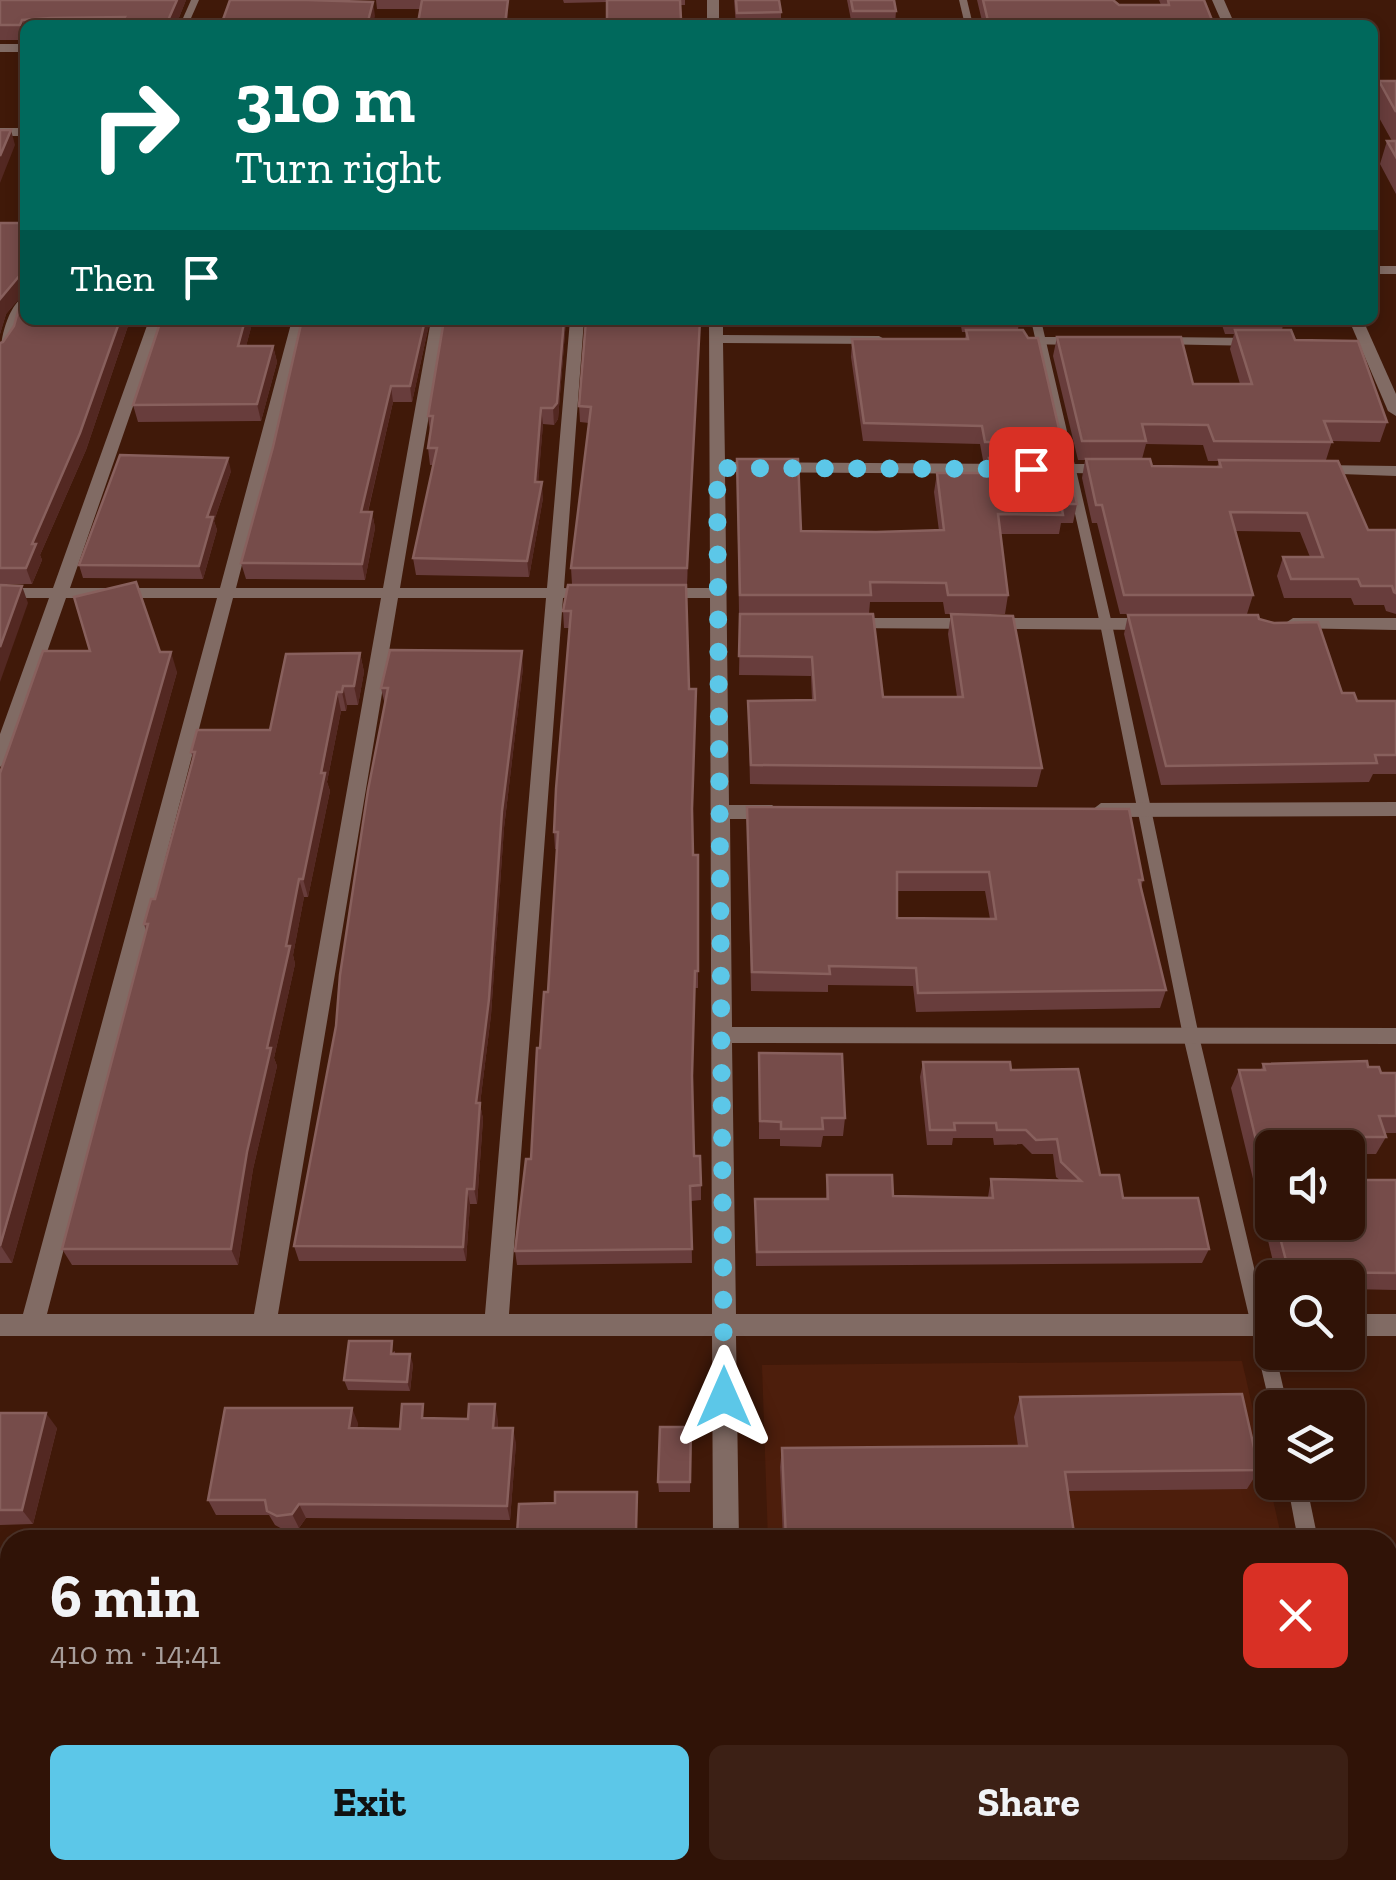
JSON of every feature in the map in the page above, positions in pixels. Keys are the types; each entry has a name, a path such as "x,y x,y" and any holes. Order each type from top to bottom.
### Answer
{"street":[{"path":"0,356 20,310"},
{"path":"0,760 154,325"},
{"path":"32,1325 298,325"},
{"path":"264,1325 437,325"},
{"path":"496,1325 577,325"},
{"path":"1358,325 1396,412"},
{"path":"726,1530 719,812 728,624 718,593 716,330 888,340"},
{"path":"1003,340 1098,341"},
{"path":"1136,341 1270,342"},
{"path":"1347,342 1366,342"},
{"path":"717,468 1128,470"},
{"path":"1300,470 1396,471"},
{"path":"0,593 592,593"},
{"path":"646,593 718,593"},
{"path":"834,624 1164,624"},
{"path":"1280,624 1396,624"},
{"path":"1085,810 1396,809"},
{"path":"719,812 796,812"},
{"path":"722,1035 1396,1036"},
{"path":"0,1325 1255,1325"},
{"path":"1365,1325 1396,1325"}],"lane":[{"path":"1037,325 1106,624 1191,1036 1255,1279"},
{"path":"1300,1500 1306,1530"}],"shaded area":[{"path":"1242,1361 1255,1419 1255,1500 1273,1500 1280,1530 768,1530 762,1365"}],"building":[{"path":"0,0 177,0 168,20 51,18 0,25"},
{"path":"230,0 373,2 368,20 223,20"},
{"path":"422,0 508,0 506,20 419,20"},
{"path":"607,0 680,0 681,20 607,20"},
{"path":"736,0 779,0 781,12 737,13"},
{"path":"851,0 894,0 896,11 853,11"},
{"path":"983,0 1113,0 1119,5 1169,5 1168,0 1204,0 1212,20 988,20"},
{"path":"1379,81 1396,81 1396,112"},
{"path":"0,130 11,130 0,156"},
{"path":"1387,141 1396,141 1396,157"},
{"path":"0,223 20,223 20,275 0,299"},
{"path":"20,304 20,325 118,325 26,568 0,568 0,343 14,326"},
{"path":"159,325 244,325 238,346 273,346 257,404 133,405"},
{"path":"301,325 424,325 410,386 391,386 361,512 372,512 362,564 241,563"},
{"path":"443,325 564,325 557,403 553,408 541,408 535,482 542,482 527,561 413,558 437,448 428,448 433,416 428,416"},
{"path":"586,325 700,325 687,568 571,568 591,407 579,406"},
{"path":"966,330 1023,330 1028,338 1038,338 1062,442 985,442 982,426 864,423 852,339 968,339"},
{"path":"1235,330 1291,330 1295,340 1358,341 1387,422 1324,421 1332,442 1214,441 1208,425 1142,424 1146,441 1082,441 1057,337 1181,337 1193,384 1252,384"},
{"path":"120,455 228,458 207,517 213,517 199,566 79,565"},
{"path":"989,458 1067,459 1077,504 1061,504 1063,515 998,514 1008,595 948,595 946,583 870,582 871,595 740,595 737,459 798,459 801,531 876,532 944,530 937,473 992,473"},
{"path":"1086,459 1150,459 1152,466 1221,467 1219,460 1338,461 1368,530 1396,530 1396,593 1392,586 1361,586 1358,579 1291,579 1283,557 1323,557 1307,513 1230,512 1253,595 1124,595 1102,505 1096,505"},
{"path":"136,582 160,652 171,652 0,1246 0,773 43,651 90,651 74,597"},
{"path":"0,585 22,586 0,647"},
{"path":"568,585 686,585 689,689 696,689 692,809 693,855 698,855 698,971 692,1076 694,1156 700,1156 701,1185 690,1186 692,1249 515,1251 526,1159 531,1159 537,1048 544,992 548,992 558,832 554,832 556,789 571,611 563,611"},
{"path":"740,614 873,614 883,697 963,697 951,614 1013,616 1042,768 751,765 748,701 815,700 812,657 739,656"},
{"path":"1128,615 1258,615 1259,619 1274,623 1318,622 1342,693 1354,693 1357,701 1396,701 1396,755 1375,755 1377,763 1166,766"},
{"path":"390,650 522,651 502,811 489,999 476,1103 480,1103 474,1189 467,1189 463,1247 294,1246 336,1026 368,790 388,688 381,688"},
{"path":"360,653 354,686 343,686 342,692 337,692 321,773 325,773 303,879 299,879 286,946 290,946 267,1048 271,1048 247,1152 231,1249 62,1249 148,924 144,924 151,899 155,899 195,752 191,752 197,730 270,730 286,654"},
{"path":"747,807 1129,809 1143,880 1139,880 1166,990 918,993 916,968 829,966 830,974 752,972","holes":["897,872 989,872 996,919 897,918"]},
{"path":"759,1053 842,1054 845,1118 822,1118 823,1129 781,1129 781,1122 760,1121"},
{"path":"1367,1061 1368,1067 1379,1067 1381,1073 1396,1073 1396,1116 1379,1116 1386,1137 1365,1137 1365,1130 1255,1130 1255,1136 1239,1070 1265,1070 1263,1064"},
{"path":"923,1062 1010,1062 1011,1070 1078,1069 1100,1175 1119,1175 1123,1198 1198,1198 1209,1249 757,1252 755,1199 828,1199 827,1175 892,1175 893,1196 993,1198 991,1179 1081,1181 1061,1162 1057,1139 1036,1140 1026,1130 997,1130 996,1123 954,1123 955,1130 930,1130"},
{"path":"1365,1180 1396,1180 1396,1273 1365,1273 1365,1260 1286,1260 1281,1240 1365,1240"},
{"path":"349,1341 392,1341 391,1354 410,1354 407,1382 344,1380"},
{"path":"1242,1394 1255,1452 1255,1470 1065,1472 1074,1530 786,1530 782,1448 1027,1446 1020,1397"},
{"path":"402,1404 423,1404 422,1418 468,1419 469,1404 495,1404 493,1428 513,1428 507,1506 299,1504 292,1514 277,1516 267,1511 265,1500 208,1500 225,1408 352,1408 349,1428 400,1429"},
{"path":"0,1413 46,1413 22,1510 0,1510"},
{"path":"660,1427 691,1427 690,1482 658,1482"},
{"path":"555,1492 637,1492 636,1530 517,1530 519,1504 555,1503"}],"route":[{"path":"724,1397 717,468 1031,469"}]}
